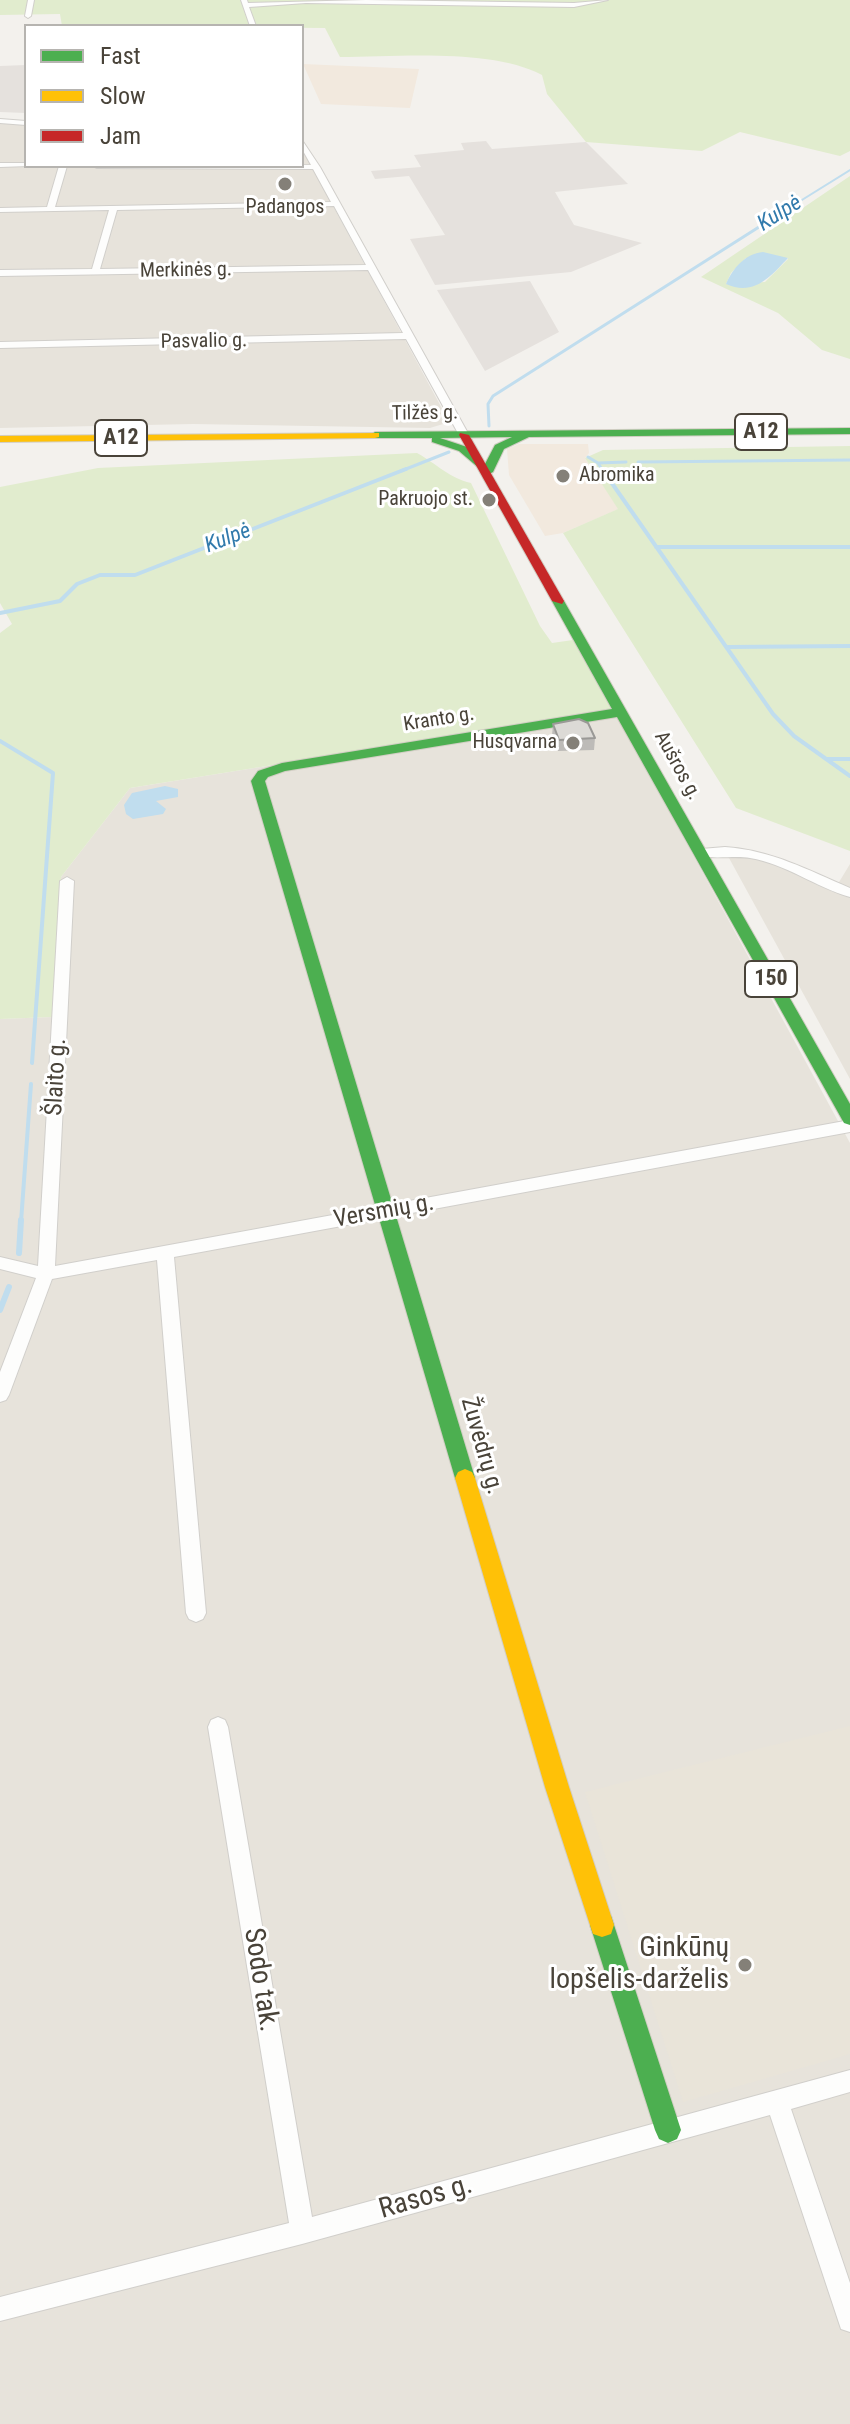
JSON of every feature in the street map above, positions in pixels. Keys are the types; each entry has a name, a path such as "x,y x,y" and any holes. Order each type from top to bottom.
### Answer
{"main road":[{"name":"Tilžės g.","path":"0,439 850,431"},
{"name":"Aušros g.","path":"464,435 850,1119"},
{"path":"409,436 455,444 487,472 494,448 505,440 530,435"},
{"name":"Kranto g.","path":"263,774 282,767 622,712"},
{"name":"Žuvėdrų g.","path":"263,774 258,787 557,1787 668,2130"}],"street":[{"path":"28,16 31,0"},
{"path":"252,24 245,2 574,5 605,0"},
{"path":"0,121 24,123"},
{"path":"304,146 464,435"},
{"path":"0,165 24,165"},
{"path":"304,167 316,167"},
{"path":"50,210 62,168"},
{"path":"0,210 336,204"},
{"path":"95,272 113,209"},
{"name":"Merkinės g.","path":"0,273 371,267"},
{"name":"Pasvalio g.","path":"0,345 408,336"},
{"path":"701,853 749,851 809,872 850,893"},
{"name":"Šlaito g.","path":"46,1274 67,881"},
{"name":"Versmių g.","path":"46,1274 850,1126"},
{"path":"165,1252 196,1613"},
{"path":"0,1263 46,1274 0,1395"},
{"name":"Sodo tak.","path":"218,1727 302,2232"},
{"name":"Rasos g.","path":"0,2309 302,2232 850,2081"},
{"path":"777,2102 850,2320"}],"shaded area":[{"path":"304,64 419,69 410,108 321,104"},
{"path":"24,65 24,113 0,112 0,66"},
{"path":"0,121 24,123 24,168 304,168 304,152 447,418 443,424 430,428 193,424 0,428"},
{"path":"486,141 492,149 586,142 628,184 555,192 574,225 642,243 571,272 435,285 410,239 445,235 409,176 375,179 371,171 421,167 414,155 464,150 461,143"},
{"path":"530,281 559,332 485,371 437,290"},
{"path":"519,444 588,444 589,453 585,458 619,509 563,533 545,536 509,475 507,449"},
{"path":"614,710 850,1143 850,2424 0,2424 0,1019 52,1017 61,877 130,788"},
{"path":"748,856 792,871 833,892 850,864 850,1079 729,858"},
{"name":"Ginkūnų lopšelis-darželis","path":"850,1726 850,2054 683,2102 585,1792"}],"green space":[{"path":"0,0 850,0 850,151 840,156 740,132 702,151 586,142 547,94 542,75 521,66 471,57 340,57 325,28 304,28 304,24 62,24 60,14 0,15"},
{"path":"850,176 850,359 822,350 778,313 701,277","holes":["746,258 788,258 765,282 726,284 731,273"]},
{"path":"850,446 850,851 736,808 563,533 618,509 585,458 603,450"},
{"path":"417,453 471,483 540,626 552,643 573,640 614,710 130,788 61,877 52,1017 0,1019 0,633 12,624 0,603 0,487 98,468"}],"water":[{"path":"763,252 788,258 761,283 745,288 726,284 740,263"},
{"path":"165,786 178,789 178,797 156,801 166,809 163,814 133,819 126,814 124,805 132,793"}],"building":[{"path":"579,719 588,723 595,738 559,740 553,724"}],"waterway":[{"name":"Kulpė","path":"789,208 850,170"},
{"name":"Kulpė","path":"489,426 488,404 493,396 792,206"},
{"name":"Kulpė","path":"401,471 449,452"},
{"path":"588,457 598,463"},
{"path":"638,462 850,460"},
{"path":"598,463 626,462"},
{"path":"598,463 603,471"},
{"name":"Kulpė","path":"0,613 60,601 77,584 100,575 135,575 406,469"},
{"path":"602,469 656,547"},
{"path":"656,547 850,547"},
{"path":"656,547 773,714 794,736 850,776"},
{"path":"728,647 850,646"},
{"path":"0,741 53,773 32,1063"},
{"path":"827,759 850,759"},
{"path":"21,1222 31,1084"},
{"path":"19,1253 21,1220"},
{"path":"0,1310 9,1287"}],"traffic: fast":[{"path":"375,435 850,431"},
{"path":"436,440 463,449 487,472 499,447 524,436"},
{"path":"558,601 850,1119"},
{"path":"465,1478 258,781 263,774 282,767 622,712"},
{"path":"602,1925 668,2130"}],"traffic: slow":[{"path":"0,439 375,435"},
{"path":"465,1478 557,1787 602,1925"}],"traffic: jam":[{"path":"464,435 558,601"}],"place":[{"name":"Padangos","path":"285,184"},
{"name":"Abromika","path":"563,476"},
{"name":"Pakruojo st.","path":"489,500"},
{"name":"Husqvarna","path":"573,743"},
{"name":"Ginkūnų lopšelis-darželis","path":"745,1965"}]}
